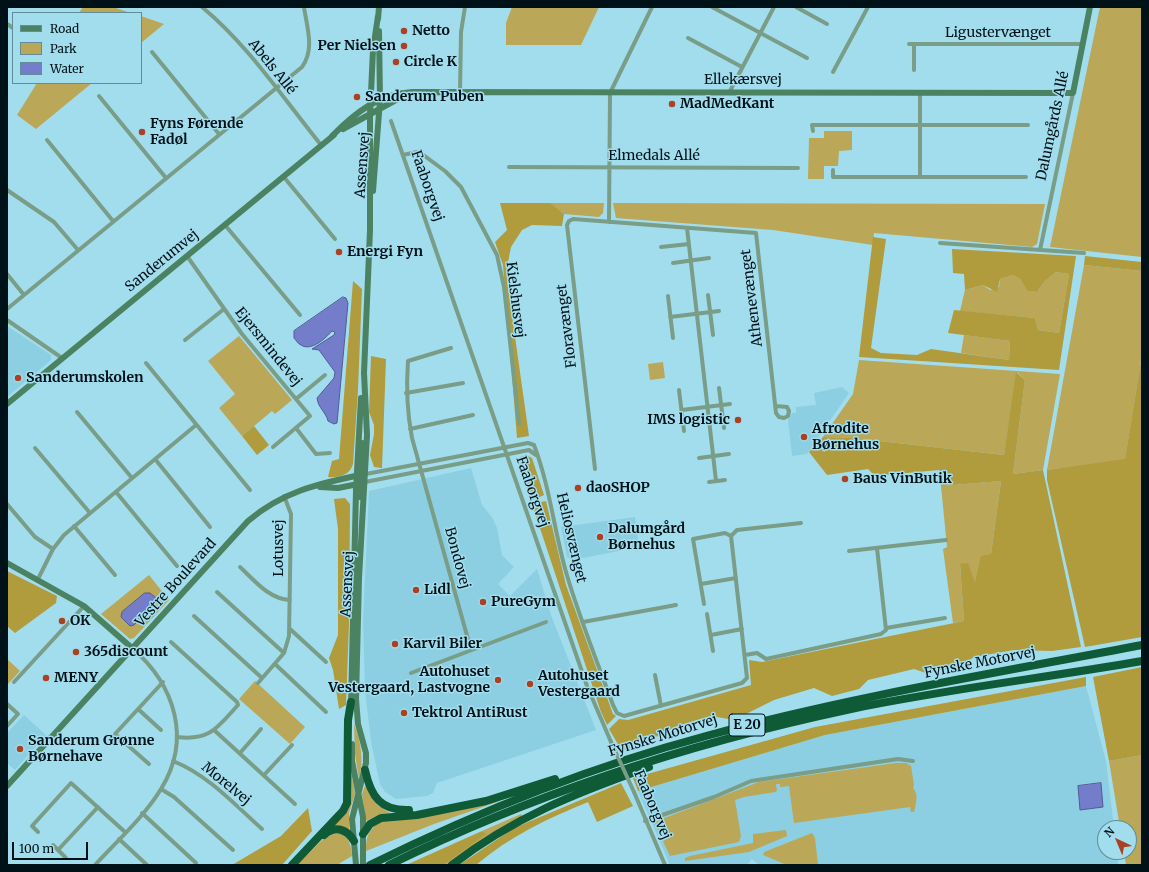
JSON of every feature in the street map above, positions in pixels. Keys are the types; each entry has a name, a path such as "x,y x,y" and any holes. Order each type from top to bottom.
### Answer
{"highway":[{"name":"Fynske Motorvej","path":"370,865 487,812 610,766 711,734 849,701 1142,645"},
{"name":"Fynske Motorvej","path":"389,865 526,805 627,768 715,742 853,709 1142,661"},
{"path":"293,865 343,811 347,803 348,728 351,702"},
{"path":"452,865 515,822 549,805 587,789 715,742"},
{"path":"363,834 370,824 381,818 417,814 486,801 573,774 610,766"},
{"path":"366,770 376,798 388,808 398,810 450,808"},
{"path":"293,865 331,830 343,830 349,834 354,842"}],"street":[{"name":"Abels Allé","path":"202,7 220,22 276,88 321,145"},
{"path":"7,309 302,67 308,57 310,46 304,7"},
{"path":"370,104 373,50 379,7"},
{"path":"460,92 461,32 465,7"},
{"path":"652,7 610,93 609,222 687,228 716,481"},
{"path":"712,7 807,58"},
{"path":"729,93 774,7"},
{"path":"796,7 827,24"},
{"path":"833,72 868,7"},
{"name":"Dalumgårds Allé","path":"1040,250 1090,7"},
{"path":"378,16 380,100"},
{"path":"688,38 742,67"},
{"name":"Ligustervænget","path":"914,70 912,44 1083,44"},
{"path":"152,52 219,134"},
{"name":"Ellekærsvej","path":"370,114 412,92"},
{"name":"Ellekærsvej","path":"370,104 401,93 412,92 1073,93"},
{"path":"920,92 920,177"},
{"path":"99,96 166,178"},
{"name":"Assensvej","path":"370,230 380,100"},
{"name":"Assensvej","path":"356,865 352,819 366,770 366,753 357,713 362,439 360,409 364,373 370,230 370,104"},
{"name":"Sanderumvej","path":"7,404 332,136 354,115 370,104"},
{"name":"Sanderumvej","path":"332,136 370,114"},
{"name":"Faaborgvej","path":"391,121 587,686 602,724 634,792 664,864"},
{"path":"812,131 812,125 1028,125"},
{"path":"46,140 113,221"},
{"name":"Kielshusvej","path":"403,156 416,152 422,154 454,178 470,204 497,255 504,287 519,424"},
{"name":"Elmedals Allé","path":"509,167 798,168"},
{"path":"833,170 833,176 1026,177"},
{"path":"283,176 335,239"},
{"path":"7,190 54,222 78,250"},
{"name":"Floravænget","path":"595,470 567,225 569,221 573,219 609,222"},
{"path":"225,225 300,315"},
{"name":"Athenevænget","path":"687,228 756,233 776,406"},
{"path":"940,243 1084,253"},
{"path":"661,247 689,244"},
{"name":"Ejersmindevej","path":"187,256 242,334 310,416 273,447"},
{"path":"673,263 709,258"},
{"path":"7,274 24,295"},
{"path":"708,295 713,335"},
{"path":"668,296 673,338"},
{"name":"Ejersmindevej","path":"185,340 224,309"},
{"path":"670,317 719,311"},
{"path":"7,320 62,358"},
{"path":"422,470 410,429 406,393 408,361 451,348"},
{"path":"146,363 250,490"},
{"name":"Assensvej","path":"363,865 363,816 352,761 351,702 361,475 367,435 364,373"},
{"name":"Ejersmindevej","path":"296,399 325,375"},
{"path":"406,393 463,383"},
{"path":"720,388 724,428"},
{"path":"679,390 684,431"},
{"path":"682,410 730,404"},
{"path":"77,412 132,478"},
{"path":"410,429 473,415"},
{"path":"38,579 53,549 64,535 196,425"},
{"path":"296,428 316,454 330,453"},
{"name":"Heliosvænget","path":"504,447 531,443 534,445 550,495 562,556 583,622 617,713 620,716 630,716 742,683 747,678 731,536"},
{"name":"Vestre Boulevard","path":"7,786 248,521 265,507 284,496 312,487 361,475 504,447"},
{"path":"35,448 90,513"},
{"path":"507,454 529,450 539,458"},
{"name":"Vestre Boulevard","path":"312,487 338,488 507,454"},
{"path":"699,458 729,454"},
{"path":"155,459 210,527"},
{"name":"Bondovej","path":"422,470 471,650"},
{"path":"709,482 725,480"},
{"path":"116,492 177,566"},
{"name":"Lotusvej","path":"258,683 284,653 287,647 290,629 291,514 284,496"},
{"path":"7,504 35,537 53,549"},
{"path":"704,604 693,539 725,533 731,536 737,530 801,523"},
{"path":"74,526 116,575"},
{"path":"850,551 946,540"},
{"path":"877,548 886,628"},
{"path":"7,563 84,606 150,665 163,682 174,709 177,737 173,761 161,789 96,865"},
{"name":"Lotusvej","path":"240,567 271,595 282,600 290,600"},
{"path":"701,584 736,578"},
{"path":"217,592 284,653"},
{"path":"583,622 676,605"},
{"path":"14,682 84,606"},
{"path":"707,614 713,651"},
{"path":"194,616 262,678"},
{"path":"744,655 757,653 766,658 881,634 886,628 945,618"},
{"path":"411,673 546,622"},
{"path":"290,629 326,662"},
{"path":"710,635 742,629"},
{"path":"172,642 237,702 238,706 214,730 206,735 196,737 177,737"},
{"path":"275,664 326,712"},
{"path":"655,676 661,706"},
{"path":"149,764 116,734 163,682"},
{"path":"7,704 18,714 7,726"},
{"path":"138,709 161,730"},
{"path":"240,753 261,729"},
{"path":"214,730 295,804"},
{"path":"264,775 292,745"},
{"path":"645,821 764,778 898,759 913,761"},
{"name":"Morelvej","path":"173,761 191,770 211,783 262,829"},
{"path":"38,832 32,826 71,783 125,832"},
{"path":"161,789 174,797 233,850"},
{"path":"58,850 98,807"},
{"path":"142,813 196,863"},
{"path":"119,839 147,865"},
{"path":"53,845 66,858"},
{"path":"659,865 664,864"}],"shaded area":[{"path":"500,203 551,203 564,214 562,226 532,225 522,230 511,247 507,280 529,436 517,438 503,265 495,242 507,230"},
{"path":"873,237 886,239 871,348 881,353 917,355 931,349 1009,360 1010,341 948,333 954,310 1035,318 1038,330 1059,333 1069,274 1056,272 1044,282 1037,292 1028,291 1020,279 1013,275 1000,279 997,292 983,285 965,290 964,274 953,273 952,249 1076,256 1059,370 859,357"},
{"path":"1085,256 1142,262 1142,271 1084,265"},
{"path":"353,281 362,289 353,464 352,468 344,475 328,477 332,461 339,459"},
{"name":"Sanderumskolen","path":"7,326 51,355 51,360 7,397"},
{"path":"1142,355 1142,637 1085,647 1047,480 1047,470 1125,459"},
{"path":"371,356 386,359 382,468 374,467 370,455 374,434 374,425 369,412"},
{"path":"1016,372 1025,380 1013,474 1043,470 1081,647 1052,651 1014,650 974,657 959,667 926,673 914,669 868,680 859,689 832,696 814,688 774,700 734,720 711,716 677,726 638,746 622,751 609,729 619,719 628,720 751,685 749,660 762,662 964,621 960,564 968,563 975,583 981,556 991,554 1001,481 941,486 939,470 875,476 868,469 827,475 809,452 823,437 852,438 1004,455"},
{"name":"Afrodite Børnehus","path":"842,387 849,393 807,454 792,456 788,420 792,413 796,413 796,407 816,405 814,393"},
{"path":"254,426 269,445 257,455 242,436"},
{"path":"526,455 532,458 544,495 531,501 518,463 520,457"},
{"path":"471,468 482,505 492,517 497,528 502,555 514,567 498,584 510,596 537,569 551,615 596,730 437,783 433,793 427,796 396,799 385,792 380,784 371,742 365,690 363,621 369,491"},
{"path":"345,498 350,504 349,624 346,705 339,709 333,670 329,658 338,635 338,529 334,499"},
{"path":"546,501 566,585 613,714 616,716 607,725 601,712 532,504"},
{"name":"Dalumgård Børnehus","path":"635,517 639,547 573,560 567,557 561,527"},
{"path":"7,571 57,596 56,603 15,633 7,626"},
{"path":"1142,667 1142,755 1109,761 1093,677"},
{"path":"1086,677 1086,686 825,735 638,791 633,778 815,727"},
{"path":"1086,686 1106,761 1113,820 1097,820 1097,860 1118,860 1118,865 759,865 752,859 747,865 670,865 638,791 825,735"},
{"name":"Sanderum Grønne Børnehave","path":"24,715 46,735 15,770 7,763 7,733"},
{"path":"621,783 633,806 597,822 588,802 529,829 515,837 476,865 459,865 514,828"},
{"path":"308,808 312,831 282,865 232,865 281,836"},
{"path":"482,831 486,834 444,865 406,865"}],"green space":[{"path":"83,7 113,7 128,12 80,12"},
{"path":"512,7 599,7 581,45 506,45 506,23"},
{"path":"1100,7 1142,7 1142,257 1050,247"},
{"path":"142,16 164,24 142,42"},
{"path":"36,84 91,84 36,129 17,115"},
{"path":"824,131 852,131 852,150 839,151 838,166 824,166 824,179 808,179 809,138 824,138"},
{"path":"551,203 604,203 603,213 599,217 564,214"},
{"path":"613,203 1045,204 1037,244 1032,247 874,233 873,245 773,230 616,218"},
{"path":"1084,265 1142,271 1142,355 1125,460 1047,470"},
{"path":"1056,272 1069,274 1059,333 1038,330 1035,318 960,311 965,290 983,285 990,290 999,287 1000,279 1013,275 1020,279 1029,291 1037,292 1044,282"},
{"path":"964,335 1010,341 1009,360 961,353"},
{"path":"239,336 292,400 275,414 272,411 242,436 219,408 235,394 208,361"},
{"path":"859,360 1060,374 1043,470 1013,474 1025,380 1017,372 1004,455 852,438 823,437 853,394"},
{"path":"663,362 665,378 650,380 648,364"},
{"path":"1001,481 991,554 975,584 960,564 964,621 953,623 943,549 947,547 941,486"},
{"path":"149,575 169,600 134,638 130,639 101,614"},
{"path":"7,659 20,671 7,685"},
{"path":"255,681 305,727 290,744 239,699"},
{"path":"354,724 361,751 361,772 359,779 355,754"},
{"path":"1142,755 1142,865 1126,865 1125,860 1137,860 1137,820 1119,820 1109,761"},
{"path":"896,763 906,763 911,766 914,785 913,788 916,793 914,812 911,812 910,807 794,823 789,786 780,787 780,784 776,784 777,791 775,792 735,800 741,836 739,842 670,856 654,822 759,782"},
{"path":"351,772 355,794 349,813 349,831 332,828 342,815"},
{"path":"366,783 376,804 390,813 380,814 366,821 362,794"},
{"path":"498,800 500,801 434,824 366,851 368,834 380,822"},
{"path":"521,814 522,816 447,865 444,865 485,834 482,831"},
{"path":"786,830 787,836 749,852 685,861 685,858 690,856 753,843 753,834"},
{"path":"334,833 339,833 346,837 350,844 352,856 337,865 297,865 321,841"},
{"path":"812,833 815,838 818,865 787,865 763,855 764,852"}],"water":[{"path":"343,297 346,298 348,303 337,423 334,424 328,421 319,405 317,398 334,378 335,372 319,350 312,349 334,335 335,332 332,331 314,345 305,347 299,344 294,338 294,331"},
{"path":"145,593 150,593 155,597 156,603 134,625 130,626 121,617 122,612"},
{"path":"1101,783 1103,807 1080,810 1078,786"}],"place":[{"name":"Netto","path":"404,31"},
{"name":"Per Nielsen","path":"404,46"},
{"name":"Circle K","path":"396,62"},
{"name":"Sanderum Puben","path":"357,97"},
{"name":"MadMedKant","path":"672,104"},
{"name":"Fyns Førende Fadøl","path":"142,132"},
{"name":"Energi Fyn","path":"339,252"},
{"name":"Sanderumskolen","path":"18,378"},
{"name":"IMS logistic","path":"738,420"},
{"name":"Afrodite Børnehus","path":"804,437"},
{"name":"Baus VinButik","path":"845,479"},
{"name":"daoSHOP","path":"578,488"},
{"name":"Dalumgård Børnehus","path":"600,537"},
{"name":"Lidl","path":"416,590"},
{"name":"PureGym","path":"483,602"},
{"name":"OK","path":"62,621"},
{"name":"Karvil Biler","path":"395,644"},
{"name":"365discount","path":"76,652"},
{"name":"MENY","path":"46,678"},
{"name":"Autohuset Vestergaard, Lastvogne","path":"498,680"},
{"name":"Autohuset Vestergaard","path":"530,684"},
{"name":"Tektrol AntiRust","path":"404,713"},
{"name":"Sanderum Grønne Børnehave","path":"20,749"}]}
